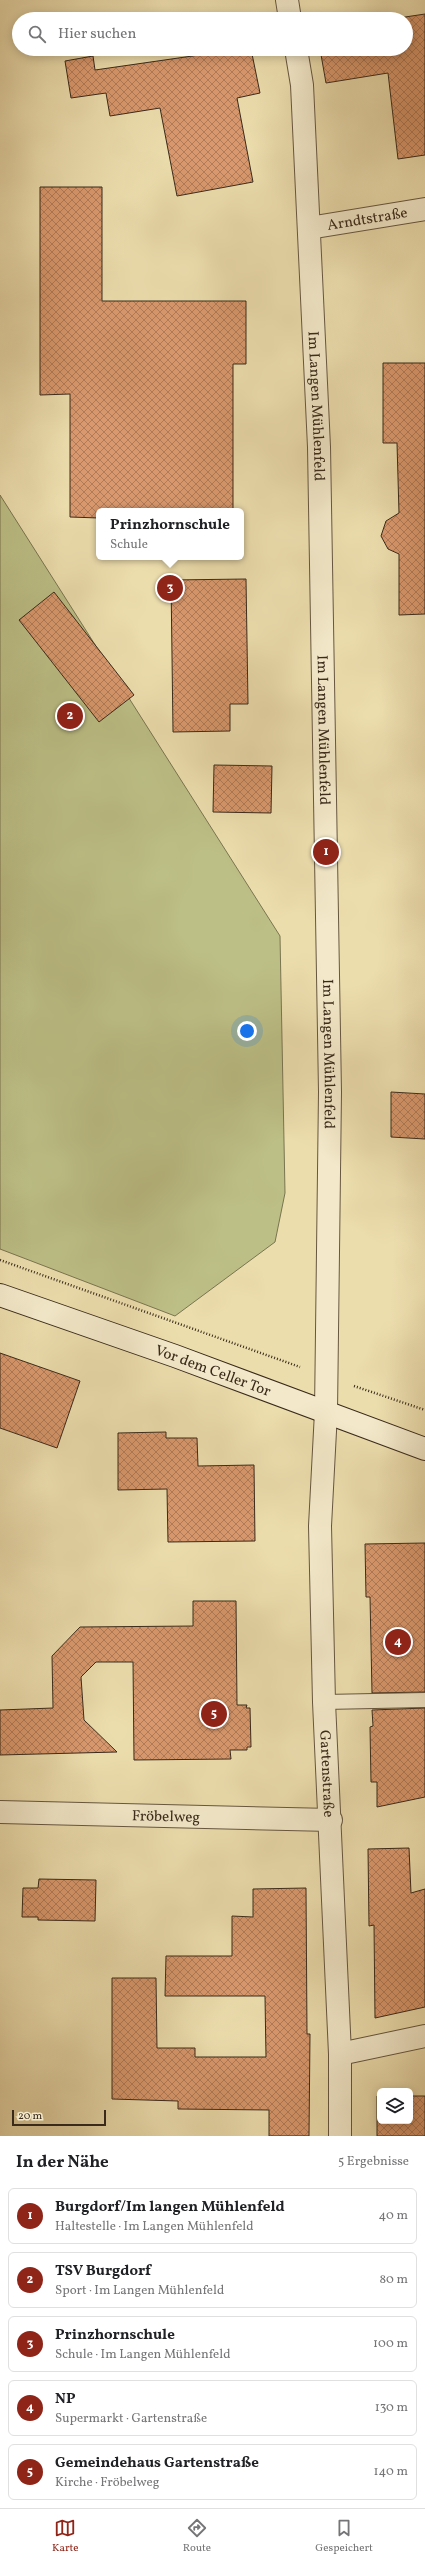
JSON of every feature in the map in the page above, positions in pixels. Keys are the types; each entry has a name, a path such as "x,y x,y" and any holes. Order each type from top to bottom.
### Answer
{"street":[{"path":"287,0 289,12"},
{"name":"Im Langen Mühlenfeld","path":"297,56 302,85 319,447 330,1092 326,1412"},
{"name":"Arndtstraße","path":"309,228 425,209"},
{"name":"Vor dem Celler Tor","path":"0,1295 425,1449"},
{"name":"Gartenstraße","path":"326,1412 320,1526 324,1702 331,1820 340,2054 340,2136"},
{"name":"Fröbelweg","path":"0,1812 331,1820"},
{"path":"340,2054 425,2036"}],"lane":[{"path":"324,1702 425,1700"}],"path":[{"path":"0,1260 425,1410"}],"green space":[{"path":"0,495 280,936 285,1193 275,1242 175,1316 0,1249"}],"building":[{"path":"425,14 425,155 398,159 388,73 326,83 321,56 413,56 413,16"},
{"path":"93,56 95,70 192,56 252,56 260,93 237,98 253,182 177,196 160,108 110,116 106,93 71,98 65,61"},
{"path":"40,187 102,187 102,301 246,301 246,364 233,364 233,508 96,508 96,518 70,517 70,394 40,395"},
{"path":"383,363 425,363 425,614 399,615 399,554 388,549 381,536 386,521 399,513 397,443 383,443"},
{"path":"246,579 248,704 230,704 230,731 173,732 171,580"},
{"path":"54,592 134,695 99,722 19,620"},
{"path":"214,765 272,766 271,813 213,812"},
{"path":"391,1092 425,1094 425,1139 391,1137"},
{"path":"0,1353 80,1381 57,1448 0,1428"},
{"path":"166,1432 166,1438 197,1438 198,1466 254,1465 255,1541 168,1542 167,1489 118,1490 118,1433"},
{"path":"425,1543 425,1692 372,1693 370,1597 366,1597 365,1544"},
{"path":"193,1601 236,1601 237,1705 247,1705 246,1708 250,1708 251,1747 247,1747 247,1750 230,1750 231,1759 134,1760 133,1662 96,1662 81,1677 84,1720 117,1752 0,1755 0,1710 53,1708 52,1656 80,1627 193,1626"},
{"path":"425,1708 425,1797 377,1807 377,1782 371,1782 370,1727 373,1726 372,1710"},
{"path":"409,1848 411,1893 425,1889 425,2007 375,2018 374,1925 369,1926 368,1849"},
{"path":"39,1879 96,1880 95,1921 38,1920 38,1917 22,1917 23,1888 38,1888"},
{"path":"306,1888 307,2034 310,2034 309,2136 269,2136 269,2110 178,2109 178,2101 112,2099 112,1978 156,1978 157,2048 195,2048 195,2057 266,2057 265,1996 165,1996 166,1956 232,1956 232,1916 253,1917 253,1889"},
{"path":"413,2096 425,2096 425,2136 377,2136 377,2124 413,2124"}],"place":[{"name":"Prinzhornschule","path":"170,588"},
{"name":"TSV Burgdorf","path":"70,716"},
{"name":"Burgdorf/Im langen Mühlenfeld","path":"326,852"},
{"name":"NP","path":"398,1642"},
{"name":"Gemeindehaus Gartenstraße","path":"214,1714"}]}
